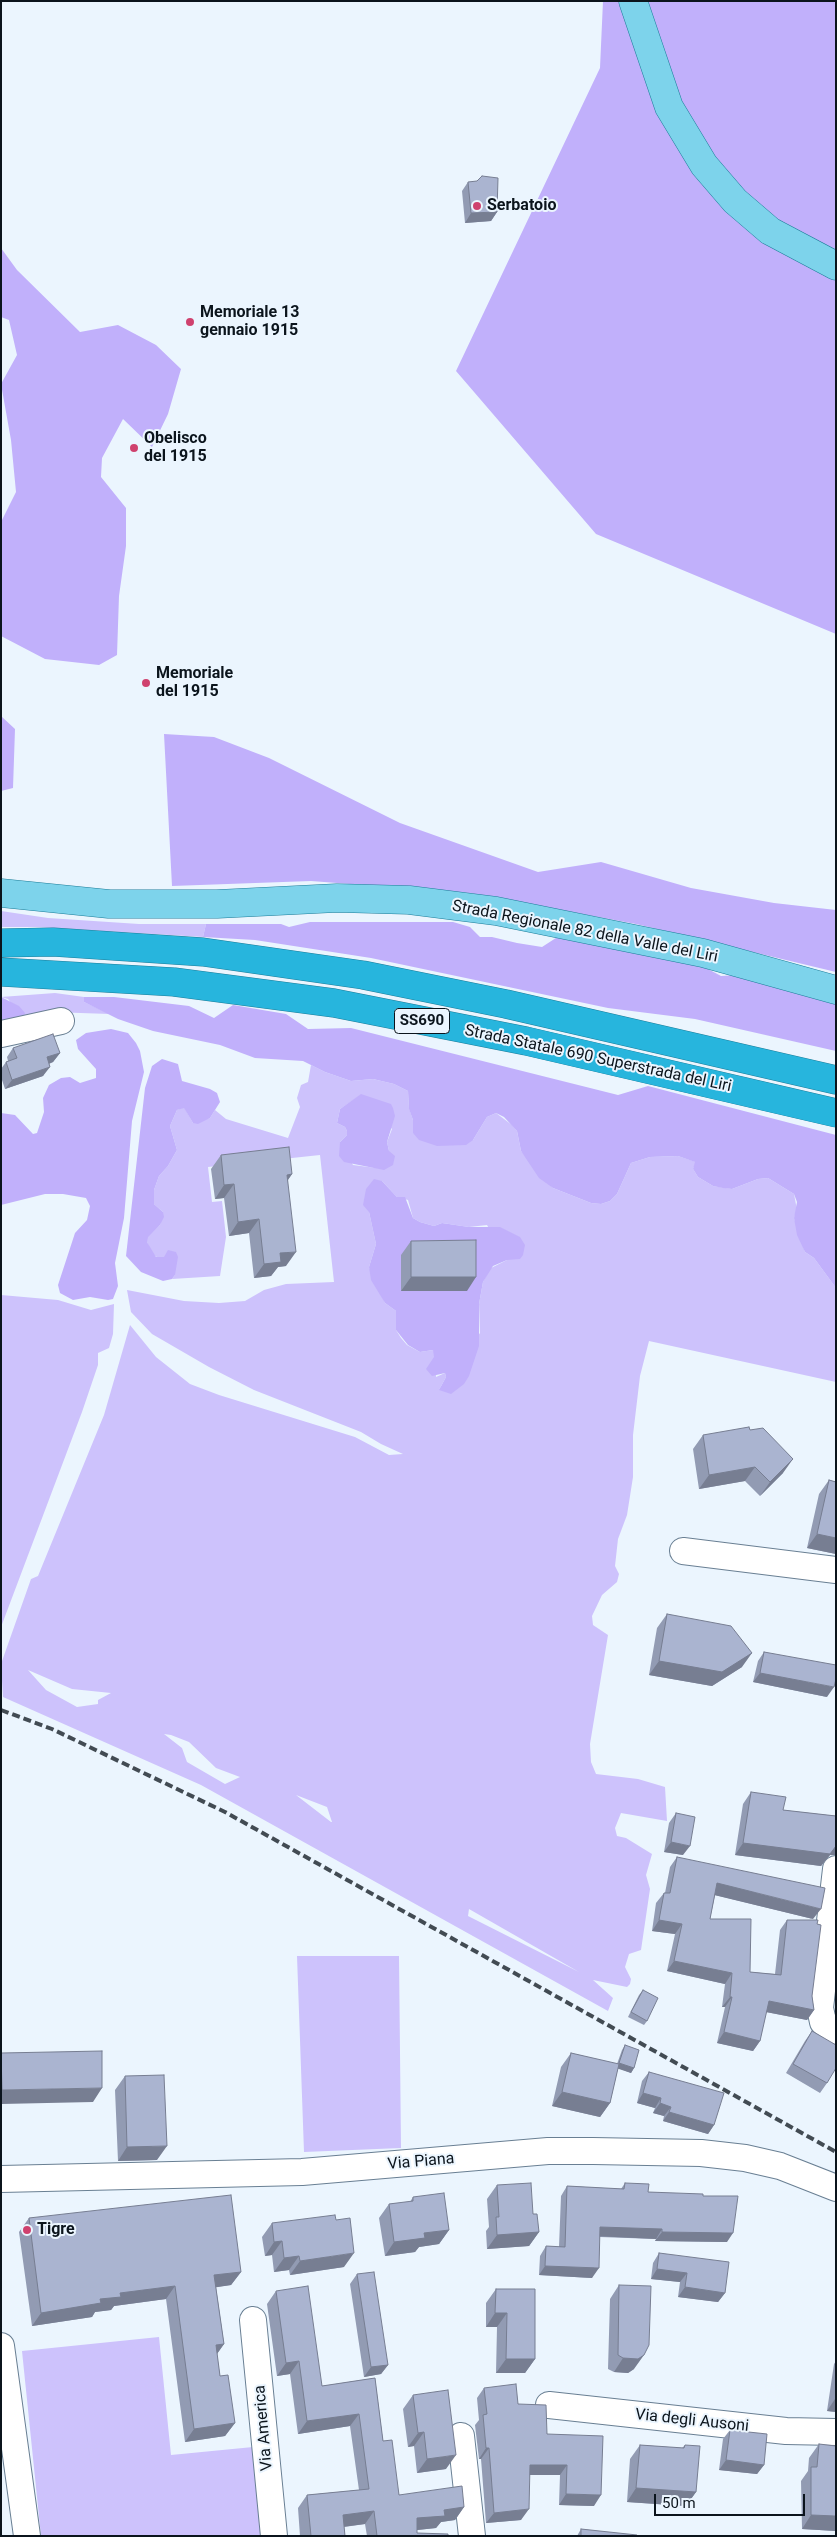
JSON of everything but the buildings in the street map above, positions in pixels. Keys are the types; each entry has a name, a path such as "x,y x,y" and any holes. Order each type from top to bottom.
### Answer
{"highway":[{"name":"Strada Statale 690 Superstrada del Liri","path":"1,942 52,942 203,952 363,976 506,1004 836,1080"},
{"name":"Strada Statale 690 Superstrada del Liri","path":"1,972 174,982 334,1003 526,1041 836,1113"}],"main road":[{"path":"633,1 669,107 704,165 735,201 770,231 836,266"},
{"name":"Strada Regionale 82 della Valle del Liri","path":"1,893 109,904 217,904 337,898 409,900 496,911 694,951 836,990"}],"street":[{"path":"1,1034 61,1021"},
{"path":"683,1551 836,1570"},
{"path":"836,1869 820,2008 824,2022 836,2031"},
{"name":"Via Piana","path":"1,2180 302,2172 548,2151 598,2151 701,2153 745,2158 780,2166 836,2188"},
{"name":"Via America","path":"253,2320 274,2536"},
{"path":"1,2346 27,2536"},
{"name":"Via degli Ausoni","path":"549,2405 786,2431 836,2432"},
{"path":"461,2436 472,2536"}],"shaded area":[{"path":"603,1 836,1 836,634 596,534 456,371 600,68"},
{"path":"1,248 17,270 80,332 118,325 156,345 181,369 168,414 152,447 123,419 102,458 101,477 126,508 126,546 119,596 117,655 99,665 45,659 1,636 1,522 16,492 11,440 1,384 17,355 9,320 1,317"},
{"path":"1,716 15,729 13,788 1,791"},
{"path":"164,734 214,737 269,758 400,823 538,872 601,862 691,888 774,903 836,910 836,972 636,924 469,893 311,881 172,886"},
{"path":"1,911 48,918 139,924 206,924 203,937 35,927 1,927"},
{"path":"310,922 453,922 470,927 480,937 492,937 542,947 559,936 693,961 721,976 739,975 836,1001 836,1051 695,1019 608,1008 371,958 255,940 203,937 206,924 281,924 289,927"},
{"path":"55,993 84,997 84,1002 110,1014 51,1012 23,1020 8,999 1,997"},
{"path":"1,997 19,1006 25,1013 23,1020 1,1031"},
{"path":"84,997 114,997 189,1006 214,1018 233,1005 286,1014 308,1029 351,1028 618,1095 648,1086 836,1135 836,1288 814,1258 805,1252 797,1235 794,1218 797,1202 794,1194 768,1178 758,1179 732,1189 723,1188 713,1186 698,1177 693,1169 695,1162 678,1156 650,1157 631,1163 617,1194 610,1201 601,1204 591,1203 553,1188 539,1178 521,1151 517,1131 504,1117 496,1113 487,1117 473,1140 466,1145 437,1146 419,1140 413,1133 413,1120 409,1109 408,1091 394,1084 373,1079 351,1081 325,1072 303,1061 255,1058 220,1045 153,1031 118,1019 84,1002"},
{"path":"111,1029 128,1033 136,1043 140,1051 144,1072 132,1121 124,1218 115,1263 118,1286 113,1299 90,1297 73,1300 60,1293 58,1285 75,1233 87,1220 90,1206 86,1198 63,1194 45,1194 1,1205 1,1113 15,1115 33,1134 37,1133 44,1112 43,1098 49,1085 61,1078 70,1077 80,1083 96,1078 96,1069 78,1049 76,1040 86,1033"},
{"path":"162,1059 178,1064 182,1081 210,1089 217,1093 220,1102 210,1118 198,1124 193,1123 184,1108 177,1110 170,1126 177,1150 168,1166 159,1176 154,1190 154,1204 163,1212 164,1217 160,1225 148,1237 147,1242 156,1257 164,1257 168,1250 176,1252 178,1257 175,1275 172,1279 163,1281 141,1272 126,1256 145,1088 152,1066"},
{"path":"311,1065 351,1081 373,1079 394,1084 408,1091 409,1108 413,1120 413,1133 473,1140 487,1117 496,1113 517,1131 521,1151 553,1188 591,1203 601,1204 610,1201 617,1194 631,1163 650,1157 678,1156 696,1162 693,1169 698,1177 713,1186 732,1189 758,1179 768,1178 794,1194 797,1210 794,1218 805,1252 814,1258 836,1288 836,1382 649,1341 640,1376 633,1435 633,1477 627,1515 618,1539 615,1566 619,1574 617,1582 602,1595 592,1616 593,1625 608,1635 590,1744 591,1762 596,1774 638,1779 665,1787 667,1821 621,1813 615,1828 617,1836 626,1838 652,1854 646,1875 650,1889 641,1950 629,1954 625,1967 631,1979 630,1984 627,1987 593,1980 613,1998 608,2011 201,1785 3,1697 1,1664 31,1579 38,1576 104,1415 130,1325 156,1357 190,1384 219,1395 355,1437 389,1455 403,1454 361,1432 254,1390 209,1367 152,1334 131,1312 127,1290 184,1301 219,1303 245,1301 264,1290 286,1284 334,1282 320,1155 208,1167 212,1202 222,1201 226,1237 220,1276 172,1279 175,1275 164,1257 160,1259 152,1254 147,1242 147,1237 160,1225 163,1212 154,1204 154,1190 159,1176 168,1166 177,1150 170,1126 177,1110 184,1107 193,1123 210,1118 215,1110 226,1119 288,1138 300,1107 297,1098 301,1085 308,1082","holes":["361,1095 392,1129 387,1142 389,1151 384,1169 353,1165 340,1142 347,1135 345,1127 337,1123 340,1109","382,1181 397,1197 408,1200 413,1218 420,1222 434,1226 442,1223 469,1227 487,1225 507,1260 489,1269 483,1282 479,1304 480,1333 439,1390 446,1377 445,1373 436,1377 435,1353 433,1350 420,1352 407,1345 396,1330 396,1311 385,1303 369,1267 376,1244 369,1212","28,1670 72,1689 111,1693 98,1700 98,1704 77,1707 46,1690","164,1734 189,1742 216,1768 240,1777 225,1784 187,1762 182,1748","296,1795 327,1807 331,1822","469,1909 579,1972 468,1916"]},
{"path":"361,1094 391,1104 393,1108 395,1116 387,1142 389,1151 395,1156 393,1165 384,1170 344,1162 339,1156 340,1142 347,1135 345,1127 337,1123 340,1109"},
{"path":"374,1179 382,1181 397,1197 405,1197 413,1218 420,1222 434,1226 442,1223 469,1227 500,1227 520,1237 525,1245 520,1259 507,1260 493,1266 483,1282 479,1304 479,1346 469,1376 464,1384 451,1394 439,1390 446,1377 445,1373 432,1376 426,1369 434,1357 433,1350 420,1352 408,1345 396,1330 396,1311 385,1303 371,1280 369,1267 376,1244 369,1212 363,1205 366,1189"},
{"path":"1,1295 58,1300 91,1310 114,1304 113,1334 109,1348 98,1353 98,1365 82,1412 1,1627"},
{"path":"297,1956 399,1956 401,2148 304,2152"},
{"path":"159,2337 171,2455 253,2447 262,2536 41,2536 22,2351"}],"railway":[{"path":"1,1710 52,1729 225,1812 836,2152"}],"place":[{"name":"Serbatoio","path":"477,206"},
{"name":"Memoriale 13 gennaio 1915","path":"190,322"},
{"name":"Obelisco del 1915","path":"134,448"},
{"name":"Memoriale del 1915","path":"146,683"},
{"name":"Tigre","path":"27,2230"}]}
